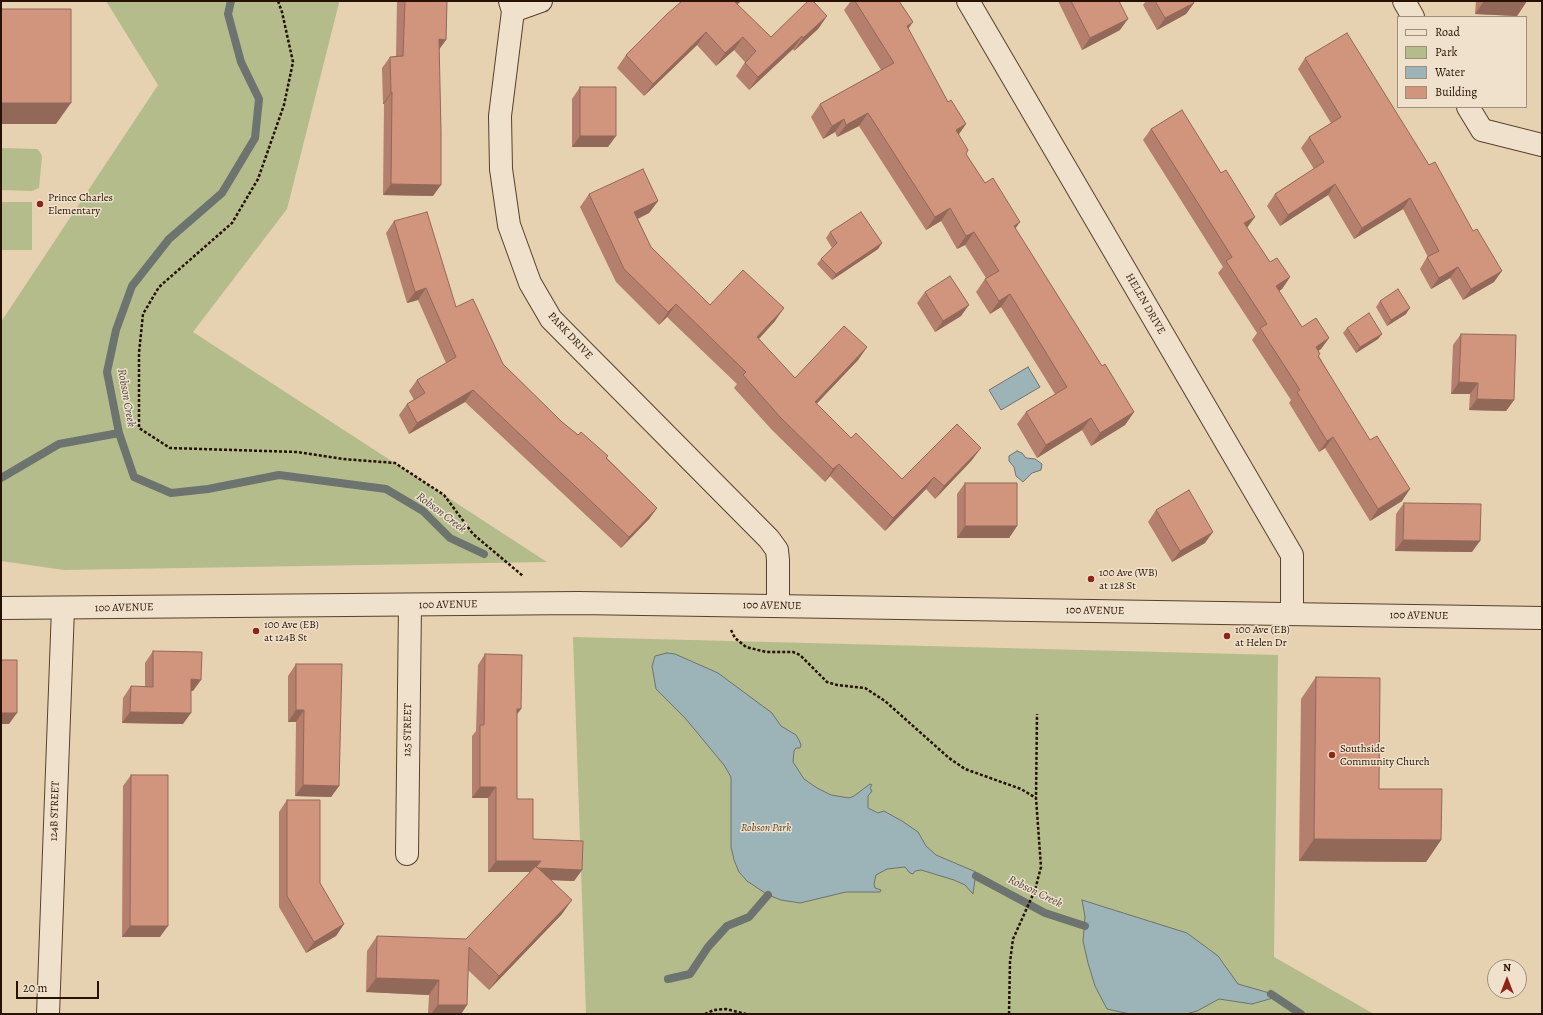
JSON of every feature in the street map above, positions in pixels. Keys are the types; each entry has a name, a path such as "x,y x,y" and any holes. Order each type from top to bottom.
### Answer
{"street":[{"path":"512,6 541,1"},
{"name":"HELEN DRIVE","path":"968,1 1292,555 1292,614"},
{"path":"1404,1 1412,16"},
{"name":"PARK DRIVE","path":"512,6 500,116 501,169 509,225 530,283 551,319 769,538 777,550 778,606"},
{"path":"1469,108 1482,130 1542,145"},
{"name":"100 AVENUE","path":"1,608 579,603 1542,618"},
{"name":"125 STREET","path":"407,854 410,605"},
{"name":"124B STREET","path":"48,1014 63,608"}],"path":[{"path":"278,1 282,12 293,62 284,105 258,179 232,222 159,287 142,314 139,353 139,428 170,448 297,452 343,459 395,463 444,495 473,534 523,576"},
{"path":"730,626 735,638 746,647 766,652 793,652 800,655 827,682 837,685 865,688 875,693 949,758 965,769 1021,789 1036,798"},
{"path":"1009,1014 1010,962 1013,939 1039,878 1041,855 1036,798 1037,714"},
{"path":"705,1014 714,1010 726,1009 746,1014"}],"green space":[{"path":"106,1 338,1 339,3 287,209 193,332 547,562 64,570 1,561 1,322 158,85"},
{"path":"1,148 37,149 40,152 42,156 39,188 32,191 1,190"},
{"path":"1,202 32,202 32,250 1,250"},
{"name":"Robson Park","path":"573,637 1278,655 1274,957 1374,1014 586,1014"}],"water":[{"path":"1028,367 1040,387 1001,410 989,390"},
{"path":"1017,451 1022,453 1026,458 1035,459 1042,464 1041,470 1032,473 1023,482 1016,476 1014,467 1009,461 1009,456"},
{"path":"667,653 675,654 718,673 772,713 781,726 796,735 799,740 801,745 800,748 796,748 794,751 793,762 804,779 817,788 831,795 849,798 870,784 872,785 870,788 872,791 868,796 868,808 878,813 884,811 902,821 918,832 926,846 936,855 976,872 973,894 965,885 954,880 921,870 915,871 913,874 910,873 905,867 887,869 876,875 874,884 875,888 881,890 880,892 846,892 800,903 781,900 768,895 747,881 739,872 731,847 731,777 724,765 685,718 656,689 652,666 655,656"},
{"path":"1082,900 1187,933 1218,956 1238,984 1280,996 1252,1004 1219,999 1197,1011 1186,1014 1130,1014 1107,1009 1095,986 1088,963 1083,941 1085,917"}],"building":[{"path":"405,1 447,1 446,40 439,39 441,185 391,184 392,92 390,57 403,56"},
{"path":"682,1 736,1 735,2 771,37 808,1 813,1 827,16 803,38 802,36 758,77 745,63 756,51 743,37 725,53 706,32 653,84 626,55"},
{"path":"855,1 899,1 913,22 907,26 948,102 951,100 966,124 956,130 968,150 966,154 985,183 993,178 1020,222 1014,226 1102,366 1105,364 1134,412 1100,433 1091,418 1046,445 1026,412 1067,387 1010,294 999,301 985,279 999,271 974,232 966,236 950,208 935,217 868,113 846,125 844,119 832,126 820,104 894,63"},
{"path":"1071,1 1119,1 1128,19 1090,38"},
{"path":"1155,1 1193,1 1194,3 1165,18"},
{"path":"1,9 71,9 71,103 1,103"},
{"path":"1347,33 1429,165 1435,162 1473,231 1477,229 1502,271 1471,289 1458,267 1439,278 1427,257 1439,251 1410,198 1362,228 1335,184 1288,215 1275,194 1324,162 1309,137 1341,117 1305,58"},
{"path":"580,87 616,87 616,136 580,136"},
{"path":"1182,110 1221,173 1226,170 1255,217 1244,223 1270,262 1277,258 1290,277 1276,286 1302,327 1316,318 1329,338 1316,347 1320,354 1318,356 1370,440 1377,436 1410,489 1378,509 1333,437 1327,441 1297,392 1300,390 1260,328 1267,324 1226,261 1232,257 1151,129"},
{"path":"643,169 658,201 634,212 651,247 710,305 743,270 784,308 757,337 795,378 844,326 867,347 815,402 851,438 856,433 902,479 957,424 981,448 944,486 934,477 893,518 839,464 833,469 780,417 743,375 746,372 676,304 668,312 624,269 589,194"},
{"path":"427,212 456,307 473,299 503,364 562,422 578,435 581,432 608,456 606,458 657,508 629,537 473,390 417,423 407,404 425,393 417,380 456,357 426,288 415,292 394,221"},
{"path":"861,212 882,243 836,274 821,259 837,243 830,232"},
{"path":"950,276 969,305 943,321 925,292"},
{"path":"1398,289 1410,308 1391,320 1380,301"},
{"path":"1369,313 1382,334 1360,347 1347,328"},
{"path":"1461,334 1516,335 1514,400 1477,399 1478,383 1459,382"},
{"path":"965,483 1017,483 1017,526 965,526"},
{"path":"1189,490 1213,532 1180,551 1156,510"},
{"path":"1404,503 1481,504 1480,541 1403,540"},
{"path":"153,651 202,652 201,680 191,679 191,713 130,712 131,686 153,687"},
{"path":"485,654 522,655 521,709 517,709 517,799 533,799 533,839 583,841 582,870 536,867 541,861 496,861 496,787 480,787 480,725 484,725"},
{"path":"1,660 17,660 17,713 1,713"},
{"path":"296,664 342,664 339,786 303,785 304,710 296,710"},
{"name":"Southside Community Church","path":"1316,677 1380,678 1379,789 1442,789 1441,840 1314,839"},
{"path":"131,775 168,775 168,926 130,926"},
{"path":"287,800 320,800 320,883 344,924 314,942 287,896"},
{"path":"536,866 572,900 499,976 469,947 467,1005 438,1005 439,980 376,978 377,936 466,939"}],"waterway":[{"name":"Robson Creek","path":"231,1 228,14 241,62 259,99 255,138 222,193 169,239 132,286 116,330 107,372 119,433 134,477 171,493 208,489 279,475 386,489 423,511 450,538 484,554"},
{"path":"1,478 59,444 119,433"},
{"name":"Robson Creek","path":"976,876 1045,913 1085,926"},
{"name":"Robson Creek","path":"668,979 690,974 708,947 727,926 749,917 768,895"},
{"name":"Robson Creek","path":"1271,994 1301,1014"}],"place":[{"name":"Prince Charles Elementary","path":"40,204"},
{"name":"100 Ave (WB) at 128 St","path":"1091,579"},
{"name":"100 Ave (EB) at 124B St","path":"256,631"},
{"name":"100 Ave (EB) at Helen Dr","path":"1227,636"},
{"name":"Southside Community Church","path":"1332,755"}]}
